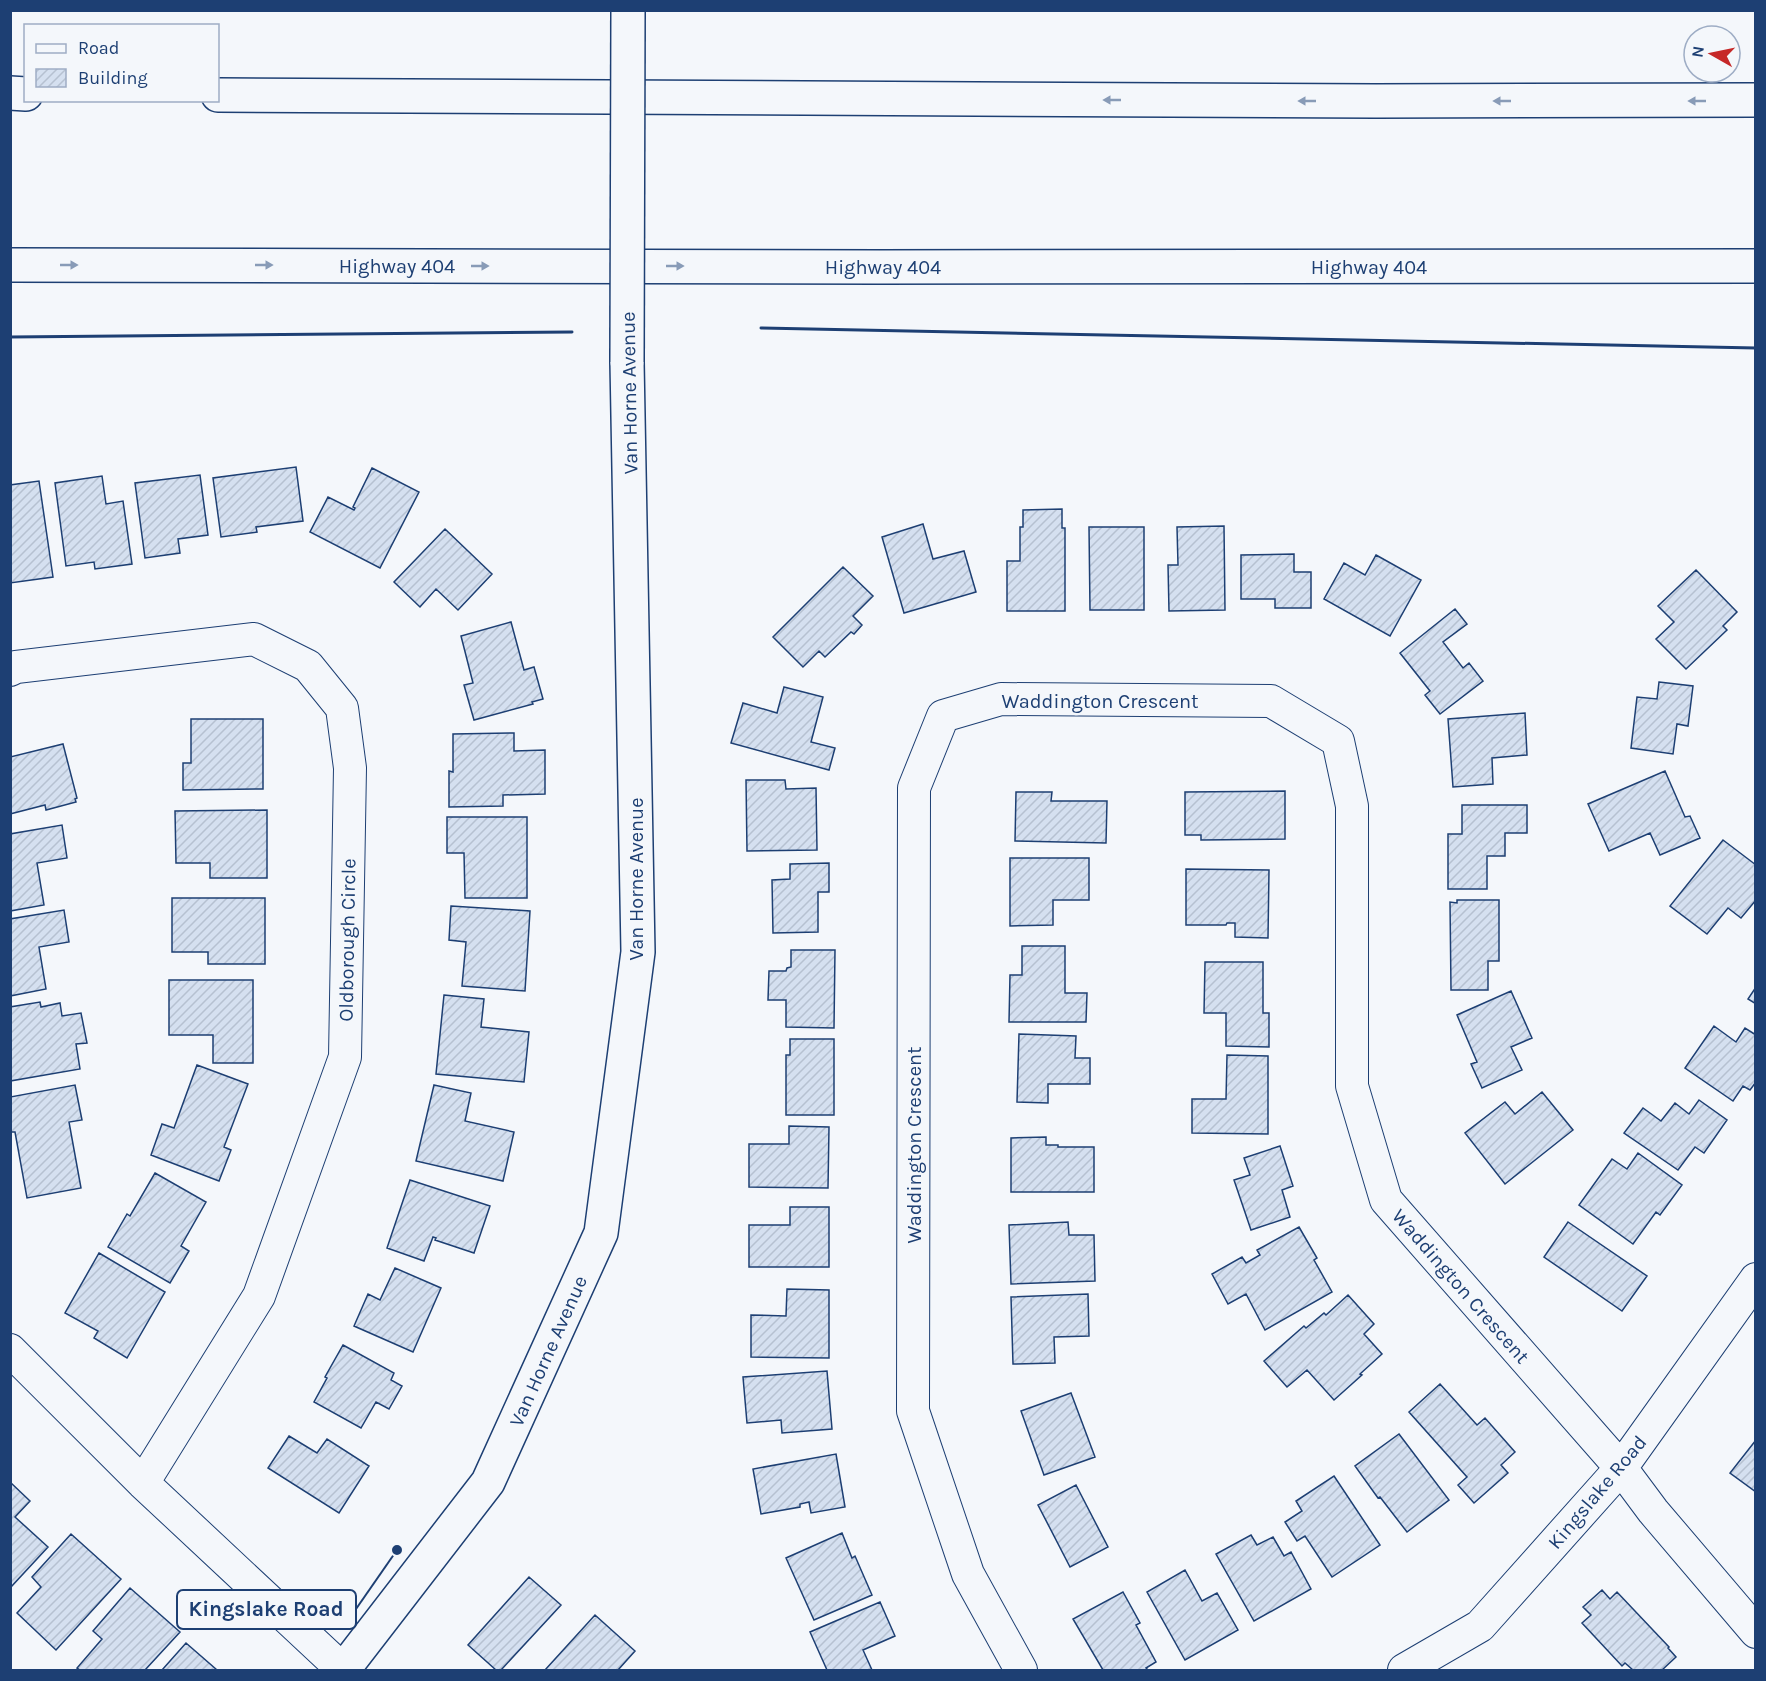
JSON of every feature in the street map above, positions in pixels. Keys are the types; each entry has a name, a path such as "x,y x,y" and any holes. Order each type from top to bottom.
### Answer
{"main road":[{"name":"Van Horne Avenue","path":"343,1670 488,1482 601,1233 638,952 627,362 628,10"},
{"path":"219,95 1376,101 1755,100"},
{"name":"Highway 404","path":"10,265 1755,266"}],"street":[{"name":"Oldborough Circle","path":"10,670 254,639 309,666 342,708 350,768 345,1057 259,1296 142,1483"},
{"name":"Waddington Crescent","path":"1021,1671 968,1574 914,1411 914,788 943,716 1001,699 1271,701 1338,741 1352,806 1352,1086 1386,1200 1621,1468"},
{"name":"Kingslake Road","path":"1404,1671 1480,1626 1621,1468 1755,1279"},
{"path":"10,1350 142,1483 343,1670"},
{"path":"1621,1468 1653,1511 1755,1632"}],"building":[{"path":"296,467 303,521 256,527 257,532 221,537 213,478"},
{"path":"372,468 419,492 380,568 310,532 328,497 354,510 353,507"},
{"path":"200,475 208,535 178,539 180,553 145,558 135,483"},
{"path":"102,476 106,504 123,501 132,564 95,569 94,562 66,566 55,483"},
{"path":"39,481 53,577 10,583 10,485"},
{"path":"1062,509 1062,528 1065,528 1065,611 1007,611 1007,561 1020,561 1020,527 1023,527 1023,510"},
{"path":"923,524 933,559 964,551 976,592 904,613 882,537"},
{"path":"1224,526 1225,610 1169,611 1168,565 1178,565 1177,527"},
{"path":"1089,527 1144,527 1144,610 1090,610"},
{"path":"445,529 492,574 458,610 436,589 420,607 394,582"},
{"path":"1294,554 1294,572 1311,572 1311,608 1275,608 1275,599 1241,599 1241,555"},
{"path":"1376,555 1421,580 1390,636 1324,599 1344,563 1365,575"},
{"path":"843,567 873,596 853,616 862,625 854,634 851,632 825,657 819,651 803,667 773,637"},
{"path":"1696,570 1737,612 1723,626 1727,630 1686,669 1656,639 1674,622 1658,606"},
{"path":"1455,609 1467,624 1443,642 1463,668 1469,663 1483,681 1440,714 1425,695 1430,691 1400,653"},
{"path":"511,622 524,670 534,667 543,699 532,702 533,704 474,720 464,685 473,683 461,636"},
{"path":"1659,682 1693,686 1688,726 1677,724 1673,754 1631,748 1637,697 1657,699"},
{"path":"784,687 823,697 811,742 835,748 829,770 731,743 743,703 777,713"},
{"path":"1525,713 1527,755 1492,758 1493,784 1453,787 1448,719"},
{"path":"191,719 263,719 263,789 183,790 183,763 191,763"},
{"path":"514,733 514,751 545,750 545,794 503,795 503,806 449,807 449,771 453,772 453,734"},
{"path":"63,744 77,798 76,802 46,810 45,805 10,814 10,757"},
{"path":"1665,771 1685,817 1690,816 1700,838 1660,855 1650,833 1609,851 1588,804"},
{"path":"746,780 785,780 786,789 816,788 817,850 747,851"},
{"path":"1285,791 1285,839 1201,840 1201,835 1185,835 1185,792"},
{"path":"1016,792 1052,792 1051,801 1107,801 1106,843 1015,841"},
{"path":"1462,805 1527,805 1527,833 1505,833 1505,856 1487,856 1487,889 1448,889 1448,834 1462,834"},
{"path":"267,810 267,878 210,878 210,863 176,863 175,811"},
{"path":"447,817 527,817 527,898 465,898 464,853 447,853"},
{"path":"62,825 67,858 37,863 44,905 10,911 10,834"},
{"path":"1723,840 1756,865 1756,900 1741,918 1728,908 1707,934 1670,906"},
{"path":"1010,858 1089,858 1089,900 1053,900 1053,925 1010,926"},
{"path":"829,863 829,892 818,892 818,932 773,933 772,880 790,879 790,864"},
{"path":"1186,869 1269,870 1268,938 1235,937 1235,923 1186,925"},
{"path":"172,898 265,898 265,964 208,964 208,952 172,952"},
{"path":"1457,900 1499,900 1499,961 1488,961 1488,990 1451,990 1450,902 1457,903"},
{"path":"451,906 530,911 525,991 462,986 466,942 449,940"},
{"path":"64,910 69,942 39,947 46,989 10,996 10,919"},
{"path":"1022,946 1065,946 1065,993 1087,993 1086,1022 1009,1022 1010,975 1022,975"},
{"path":"791,950 835,950 834,1028 786,1027 786,1000 768,1000 769,971 786,971 791,967"},
{"path":"1205,962 1263,962 1263,1013 1269,1013 1269,1047 1226,1046 1226,1013 1204,1013"},
{"path":"169,980 253,980 253,1063 213,1063 213,1035 169,1035"},
{"path":"1756,987 1756,1004 1748,999"},
{"path":"1511,991 1532,1038 1511,1047 1522,1070 1482,1088 1471,1064 1477,1062 1457,1015"},
{"path":"444,995 484,999 481,1027 529,1032 524,1082 436,1074"},
{"path":"40,1002 41,1007 60,1003 62,1016 81,1013 87,1043 76,1044 80,1069 10,1081 10,1007"},
{"path":"1714,1026 1736,1042 1745,1028 1756,1035 1756,1082 1750,1090 1743,1086 1733,1101 1685,1068"},
{"path":"1019,1034 1076,1036 1075,1058 1090,1058 1090,1084 1048,1084 1048,1103 1017,1102"},
{"path":"790,1039 834,1039 834,1115 786,1115 786,1055 790,1055"},
{"path":"1227,1055 1268,1056 1268,1134 1192,1133 1192,1099 1226,1099"},
{"path":"197,1065 248,1084 224,1147 231,1150 219,1181 151,1155 162,1124 174,1128"},
{"path":"75,1085 82,1120 69,1122 81,1188 27,1198 15,1132 10,1132 10,1097"},
{"path":"434,1085 471,1093 465,1121 514,1132 503,1181 416,1161"},
{"path":"1542,1092 1573,1130 1505,1184 1465,1133 1505,1102 1515,1114"},
{"path":"1699,1100 1727,1120 1704,1153 1695,1147 1678,1170 1624,1133 1643,1108 1661,1121 1675,1103 1689,1114"},
{"path":"789,1126 829,1127 828,1188 749,1187 749,1144 789,1144"},
{"path":"1046,1137 1046,1145 1094,1147 1094,1192 1011,1192 1011,1138"},
{"path":"1280,1146 1293,1186 1282,1190 1290,1217 1251,1230 1234,1180 1250,1175 1244,1158"},
{"path":"1638,1153 1682,1185 1660,1215 1656,1212 1633,1244 1579,1205 1612,1159 1627,1169"},
{"path":"155,1173 206,1202 181,1246 189,1251 170,1283 108,1247 127,1214 130,1216"},
{"path":"410,1180 490,1206 474,1253 435,1240 436,1238 433,1237 424,1261 387,1248"},
{"path":"790,1207 829,1207 829,1267 749,1267 749,1225 790,1225"},
{"path":"1068,1222 1069,1235 1094,1235 1095,1281 1011,1284 1009,1225"},
{"path":"1568,1222 1647,1276 1622,1311 1544,1257"},
{"path":"1299,1227 1317,1258 1314,1260 1332,1292 1265,1330 1246,1294 1228,1304 1212,1274 1242,1257 1246,1263 1260,1255 1257,1250"},
{"path":"99,1253 165,1292 127,1358 94,1338 98,1331 65,1313"},
{"path":"395,1268 441,1288 413,1352 354,1326 368,1294 380,1300"},
{"path":"787,1289 829,1290 829,1358 751,1357 751,1315 786,1316"},
{"path":"1088,1294 1089,1336 1054,1337 1055,1363 1013,1364 1011,1297"},
{"path":"1348,1295 1374,1324 1364,1334 1382,1354 1334,1400 1307,1370 1287,1387 1264,1361 1304,1326 1306,1328 1324,1313 1326,1315"},
{"path":"343,1345 394,1373 391,1380 402,1386 389,1409 376,1402 361,1428 314,1402"},
{"path":"827,1371 832,1429 782,1433 781,1420 747,1423 743,1377"},
{"path":"1440,1384 1477,1425 1485,1418 1515,1452 1501,1465 1508,1473 1474,1503 1458,1485 1467,1477 1409,1412"},
{"path":"1071,1393 1095,1457 1044,1475 1021,1411"},
{"path":"1399,1434 1449,1500 1407,1532 1355,1466"},
{"path":"289,1436 317,1453 327,1439 369,1466 339,1513 268,1468"},
{"path":"1756,1440 1756,1492 1730,1473"},
{"path":"836,1454 845,1507 811,1513 809,1502 800,1504 800,1507 761,1514 753,1469"},
{"path":"1334,1476 1380,1545 1332,1577 1305,1536 1297,1541 1285,1522 1302,1511 1296,1501"},
{"path":"10,1482 30,1501 15,1517 48,1547 10,1588"},
{"path":"1076,1485 1108,1547 1070,1567 1038,1505"},
{"path":"842,1533 852,1558 855,1556 872,1595 814,1620 786,1558"},
{"path":"71,1534 121,1579 56,1650 17,1613 41,1587 32,1577"},
{"path":"1251,1535 1257,1545 1273,1537 1284,1556 1291,1552 1311,1589 1254,1621 1216,1554"},
{"path":"1185,1570 1202,1601 1217,1593 1238,1630 1185,1660 1147,1592"},
{"path":"529,1577 561,1605 501,1670 496,1670 468,1645"},
{"path":"130,1588 180,1632 145,1670 80,1670 77,1668 102,1639 93,1631"},
{"path":"1602,1590 1610,1599 1617,1592 1669,1647 1676,1657 1662,1670 1633,1670 1625,1663 1622,1666 1582,1623 1591,1615 1583,1607"},
{"path":"1123,1592 1140,1623 1136,1625 1156,1662 1146,1668 1148,1670 1103,1670 1073,1619"},
{"path":"880,1602 895,1636 863,1650 872,1670 827,1670 810,1632"},
{"path":"595,1615 635,1651 618,1670 545,1670"},
{"path":"186,1643 217,1670 162,1670"}],"wall":[{"path":"761,328 1756,348"},
{"path":"10,337 572,332"}],"place":[{"name":"Kingslake Road","path":"397,1550"}]}
